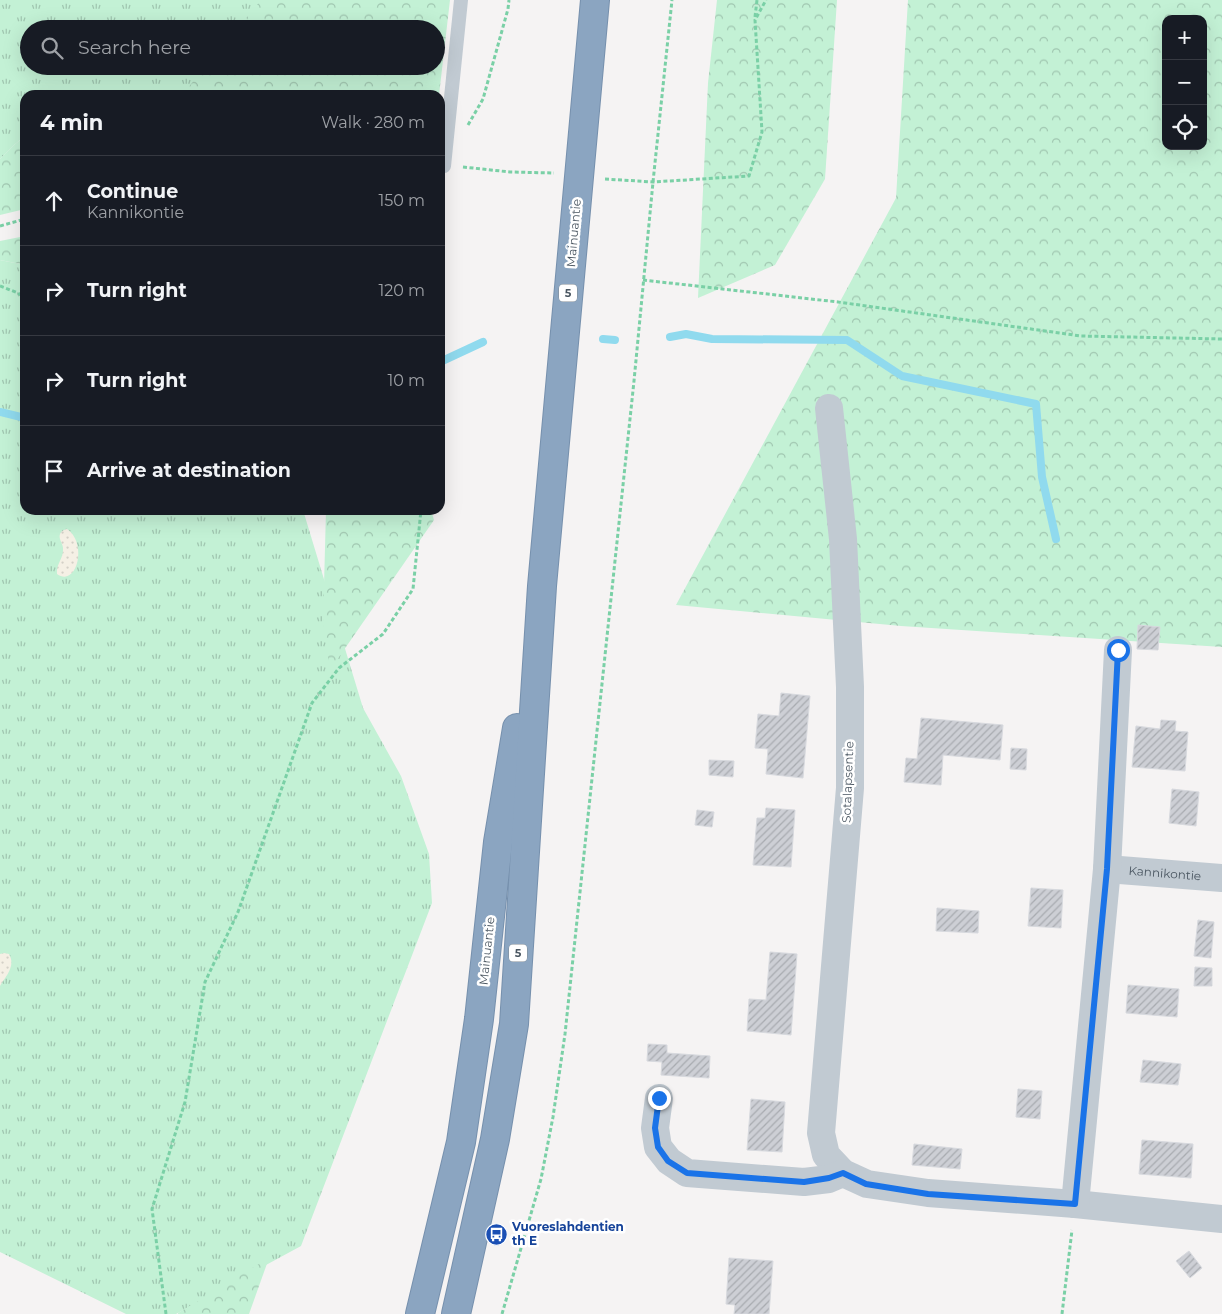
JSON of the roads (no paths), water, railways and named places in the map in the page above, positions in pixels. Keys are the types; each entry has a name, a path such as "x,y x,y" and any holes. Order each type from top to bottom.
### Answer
{"highway":[{"name":"Mainuantie","path":"456,1314 496,1139 514,1024 542,586 596,0"},
{"name":"Mainuantie","path":"420,1314 461,1142 480,1019 498,842 542,586"}],"street":[{"name":"Sotalapsentie","path":"829,408 843,539 850,687 850,788 821,1132 834,1164"},
{"path":"1075,1204 1107,869 1118,650"},
{"name":"Kannikontie","path":"1107,869 1222,878"},
{"path":"659,1098 655,1128 658,1147 668,1161 687,1173 804,1182 829,1178 834,1164 866,1184 928,1194 1075,1204 1222,1219"}],"lane":[{"path":"445,156 461,0"}],"waterway":[{"path":"670,337 686,334 712,339 847,340 902,376 1036,404 1042,477 1056,539"},
{"path":"603,339 615,340"},
{"path":"445,360 483,342"},
{"path":"0,412 20,417"}],"place":[{"name":"Vuoreslahdentien th E","path":"496,1234"}]}
